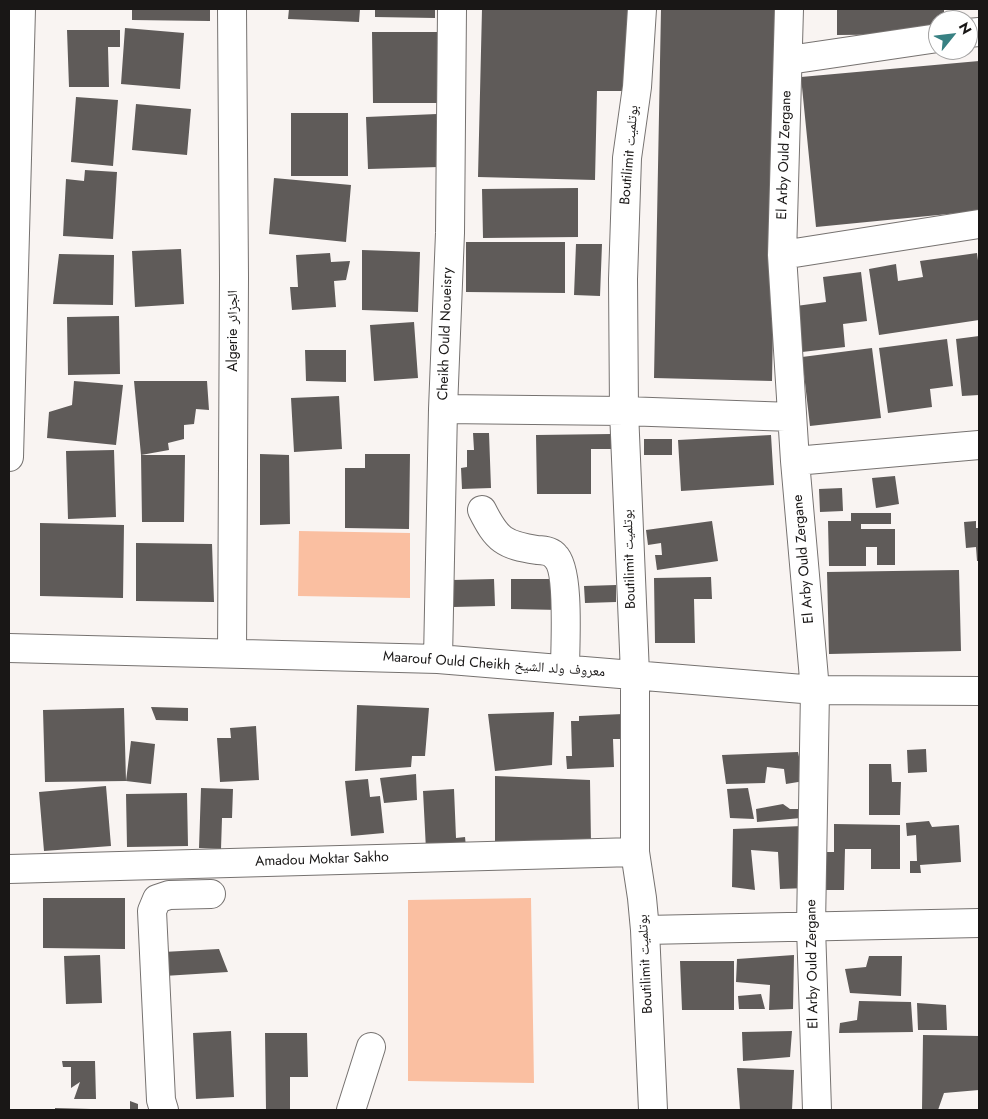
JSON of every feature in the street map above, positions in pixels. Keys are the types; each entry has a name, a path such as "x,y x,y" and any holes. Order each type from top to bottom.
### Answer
{"street":[{"path":"9,457 22,9"},
{"name":"Algerie الجزائر","path":"232,9 234,277 232,653"},
{"name":"Cheikh Ould Noueisry","path":"438,659 443,409 450,233 452,9"},
{"name":"Boutilimit بوتلميت","path":"642,9 637,87 627,158 623,279 624,411 635,674 635,852 645,930 653,1110"},
{"name":"El Arby Ould Zergane","path":"789,9 782,254 795,461 815,690 811,927 818,1110"},
{"path":"789,60 928,39"},
{"path":"782,254 979,224"},
{"path":"443,409 624,411 792,418"},
{"path":"795,461 979,445"},
{"path":"482,510 492,529 504,541 517,547 545,551 556,556 564,572 565,669"},
{"name":"Maarouf Ould Cheikh معروف ولد الشيخ","path":"9,648 438,659 815,690 979,691"},
{"name":"Amadou Moktar Sakho","path":"9,869 635,852"},
{"path":"164,1110 161,1100 152,911 157,899 170,895 211,894"},
{"path":"645,930 979,923"},
{"path":"351,1110 371,1047"}],"shaded area":[{"path":"299,531 410,533 410,598 298,596"},
{"path":"531,898 534,1083 408,1081 408,900"}],"building":[{"path":"132,9 210,9 210,21 132,20"},
{"path":"289,9 360,9 359,22 288,19"},
{"path":"375,9 435,9 435,18 375,17"},
{"path":"482,9 632,9 631,91 597,91 595,180 478,177"},
{"path":"661,9 779,9 772,381 654,378"},
{"path":"837,9 944,9 928,10 928,34 837,35"},
{"path":"125,28 184,33 180,89 121,84"},
{"path":"67,30 120,30 120,47 108,47 109,87 69,87"},
{"path":"372,32 443,32 444,103 373,103"},
{"path":"979,61 979,211 816,227 801,77"},
{"path":"76,97 118,100 113,166 71,162"},
{"path":"136,104 191,109 187,155 132,150"},
{"path":"291,113 348,113 348,176 291,176"},
{"path":"437,114 439,167 368,169 366,117"},
{"path":"85,170 117,172 113,239 63,236 66,179 84,181"},
{"path":"274,178 351,185 346,242 269,234"},
{"path":"578,188 578,237 483,238 482,189"},
{"path":"466,242 565,242 565,293 466,292"},
{"path":"576,244 602,244 600,296 574,295"},
{"path":"181,249 184,304 135,307 132,251"},
{"path":"362,250 420,252 418,312 362,310"},
{"path":"330,253 331,262 350,261 346,280 334,281 336,307 292,310 290,287 298,287 296,255"},
{"path":"977,253 979,268 979,320 879,335 869,269 896,264 898,281 923,277 920,261"},
{"path":"59,254 114,255 113,305 53,304"},
{"path":"861,272 867,321 843,324 845,347 802,352 796,306 826,302 823,277"},
{"path":"119,316 120,374 68,375 67,317"},
{"path":"414,322 418,378 374,381 370,325"},
{"path":"979,336 979,395 962,396 956,339"},
{"path":"947,339 953,386 930,389 932,407 888,413 879,348"},
{"path":"872,348 881,418 810,426 802,357"},
{"path":"305,350 346,350 346,382 306,381"},
{"path":"74,381 123,385 116,445 47,438 49,412 72,405"},
{"path":"134,381 207,381 209,410 196,409 194,424 184,425 184,439 168,443 169,450 141,455"},
{"path":"339,396 342,449 294,452 291,398"},
{"path":"473,433 489,433 491,488 462,489 461,468 467,467 467,450 474,450"},
{"path":"611,434 611,449 591,449 591,494 537,494 536,435"},
{"path":"771,435 774,485 681,491 678,440"},
{"path":"644,439 672,439 672,455 644,455"},
{"path":"114,450 116,517 68,519 66,451"},
{"path":"260,454 289,455 290,524 260,525"},
{"path":"365,454 410,454 409,529 345,528 345,468 365,468"},
{"path":"141,455 185,455 184,522 142,522"},
{"path":"895,476 899,504 876,508 872,478"},
{"path":"842,488 843,511 820,512 819,489"},
{"path":"851,513 891,513 891,524 861,524 861,529 895,529 895,565 877,565 877,547 866,547 866,566 829,566 828,521 851,521"},
{"path":"712,521 718,561 657,570 655,555 662,555 661,543 648,545 646,530"},
{"path":"976,521 976,528 979,528 979,561 977,561 976,547 966,548 964,522"},
{"path":"40,523 124,525 123,598 40,596"},
{"path":"136,543 212,544 214,602 136,601"},
{"path":"959,570 961,651 829,654 827,572"},
{"path":"711,577 712,599 694,599 695,643 655,643 654,578"},
{"path":"494,579 495,606 453,607 452,580"},
{"path":"511,579 560,579 560,610 511,609"},
{"path":"616,585 616,602 585,603 584,586"},
{"path":"357,705 429,708 425,756 412,756 411,767 355,771"},
{"path":"151,707 188,708 188,721 156,720"},
{"path":"124,708 126,781 45,782 43,710"},
{"path":"554,712 552,765 495,771 488,714"},
{"path":"623,714 624,739 613,739 614,767 567,769 566,756 572,756 571,721 579,721 579,716"},
{"path":"256,726 259,780 220,782 217,738 231,738 230,728"},
{"path":"131,741 155,744 151,784 126,781"},
{"path":"926,749 927,772 908,773 907,750"},
{"path":"798,752 804,781 786,784 784,769 767,767 765,783 726,784 722,755"},
{"path":"869,764 891,764 892,782 901,782 900,815 869,815"},
{"path":"416,774 417,800 384,803 380,778"},
{"path":"495,776 590,780 591,843 495,844"},
{"path":"368,779 370,797 380,796 384,833 351,836 345,781"},
{"path":"106,786 111,846 44,851 39,792"},
{"path":"201,788 233,789 232,818 222,818 221,849 199,848"},
{"path":"748,788 754,819 730,818 727,789"},
{"path":"454,789 456,838 465,837 466,847 426,850 423,791"},
{"path":"187,793 188,846 127,847 126,794"},
{"path":"783,804 790,809 801,809 801,818 757,822 756,809"},
{"path":"929,821 932,827 959,825 961,862 920,865 921,873 910,873 910,861 917,861 916,835 907,836 906,823"},
{"path":"834,824 900,825 900,869 871,869 871,849 845,849 844,890 826,890 826,852 834,852"},
{"path":"802,826 807,888 780,889 778,852 751,850 755,890 732,887 733,829"},
{"path":"43,898 125,898 125,949 43,948"},
{"path":"219,949 228,972 164,976 163,952"},
{"path":"100,955 102,1003 66,1004 64,956"},
{"path":"794,955 793,1009 769,1010 770,985 736,982 737,959"},
{"path":"869,956 902,956 901,996 850,993 845,969 866,967"},
{"path":"680,961 734,961 734,1010 682,1010"},
{"path":"761,994 765,1009 739,1009 738,996"},
{"path":"859,1001 911,1002 913,1032 839,1033 840,1023 857,1020"},
{"path":"917,1003 946,1005 947,1030 918,1030"},
{"path":"231,1031 234,1097 196,1099 193,1033"},
{"path":"792,1031 790,1057 743,1061 742,1032"},
{"path":"265,1033 307,1033 308,1077 290,1077 290,1110 266,1110"},
{"path":"923,1035 979,1036 979,1090 944,1093 938,1110 922,1110"},
{"path":"62,1061 95,1061 96,1099 74,1099 80,1082 71,1088 71,1067 63,1067"},
{"path":"737,1068 794,1070 792,1110 740,1110"},
{"path":"130,1101 138,1104 138,1110 130,1110"},
{"path":"55,1108 91,1109 91,1110 55,1110"}]}
